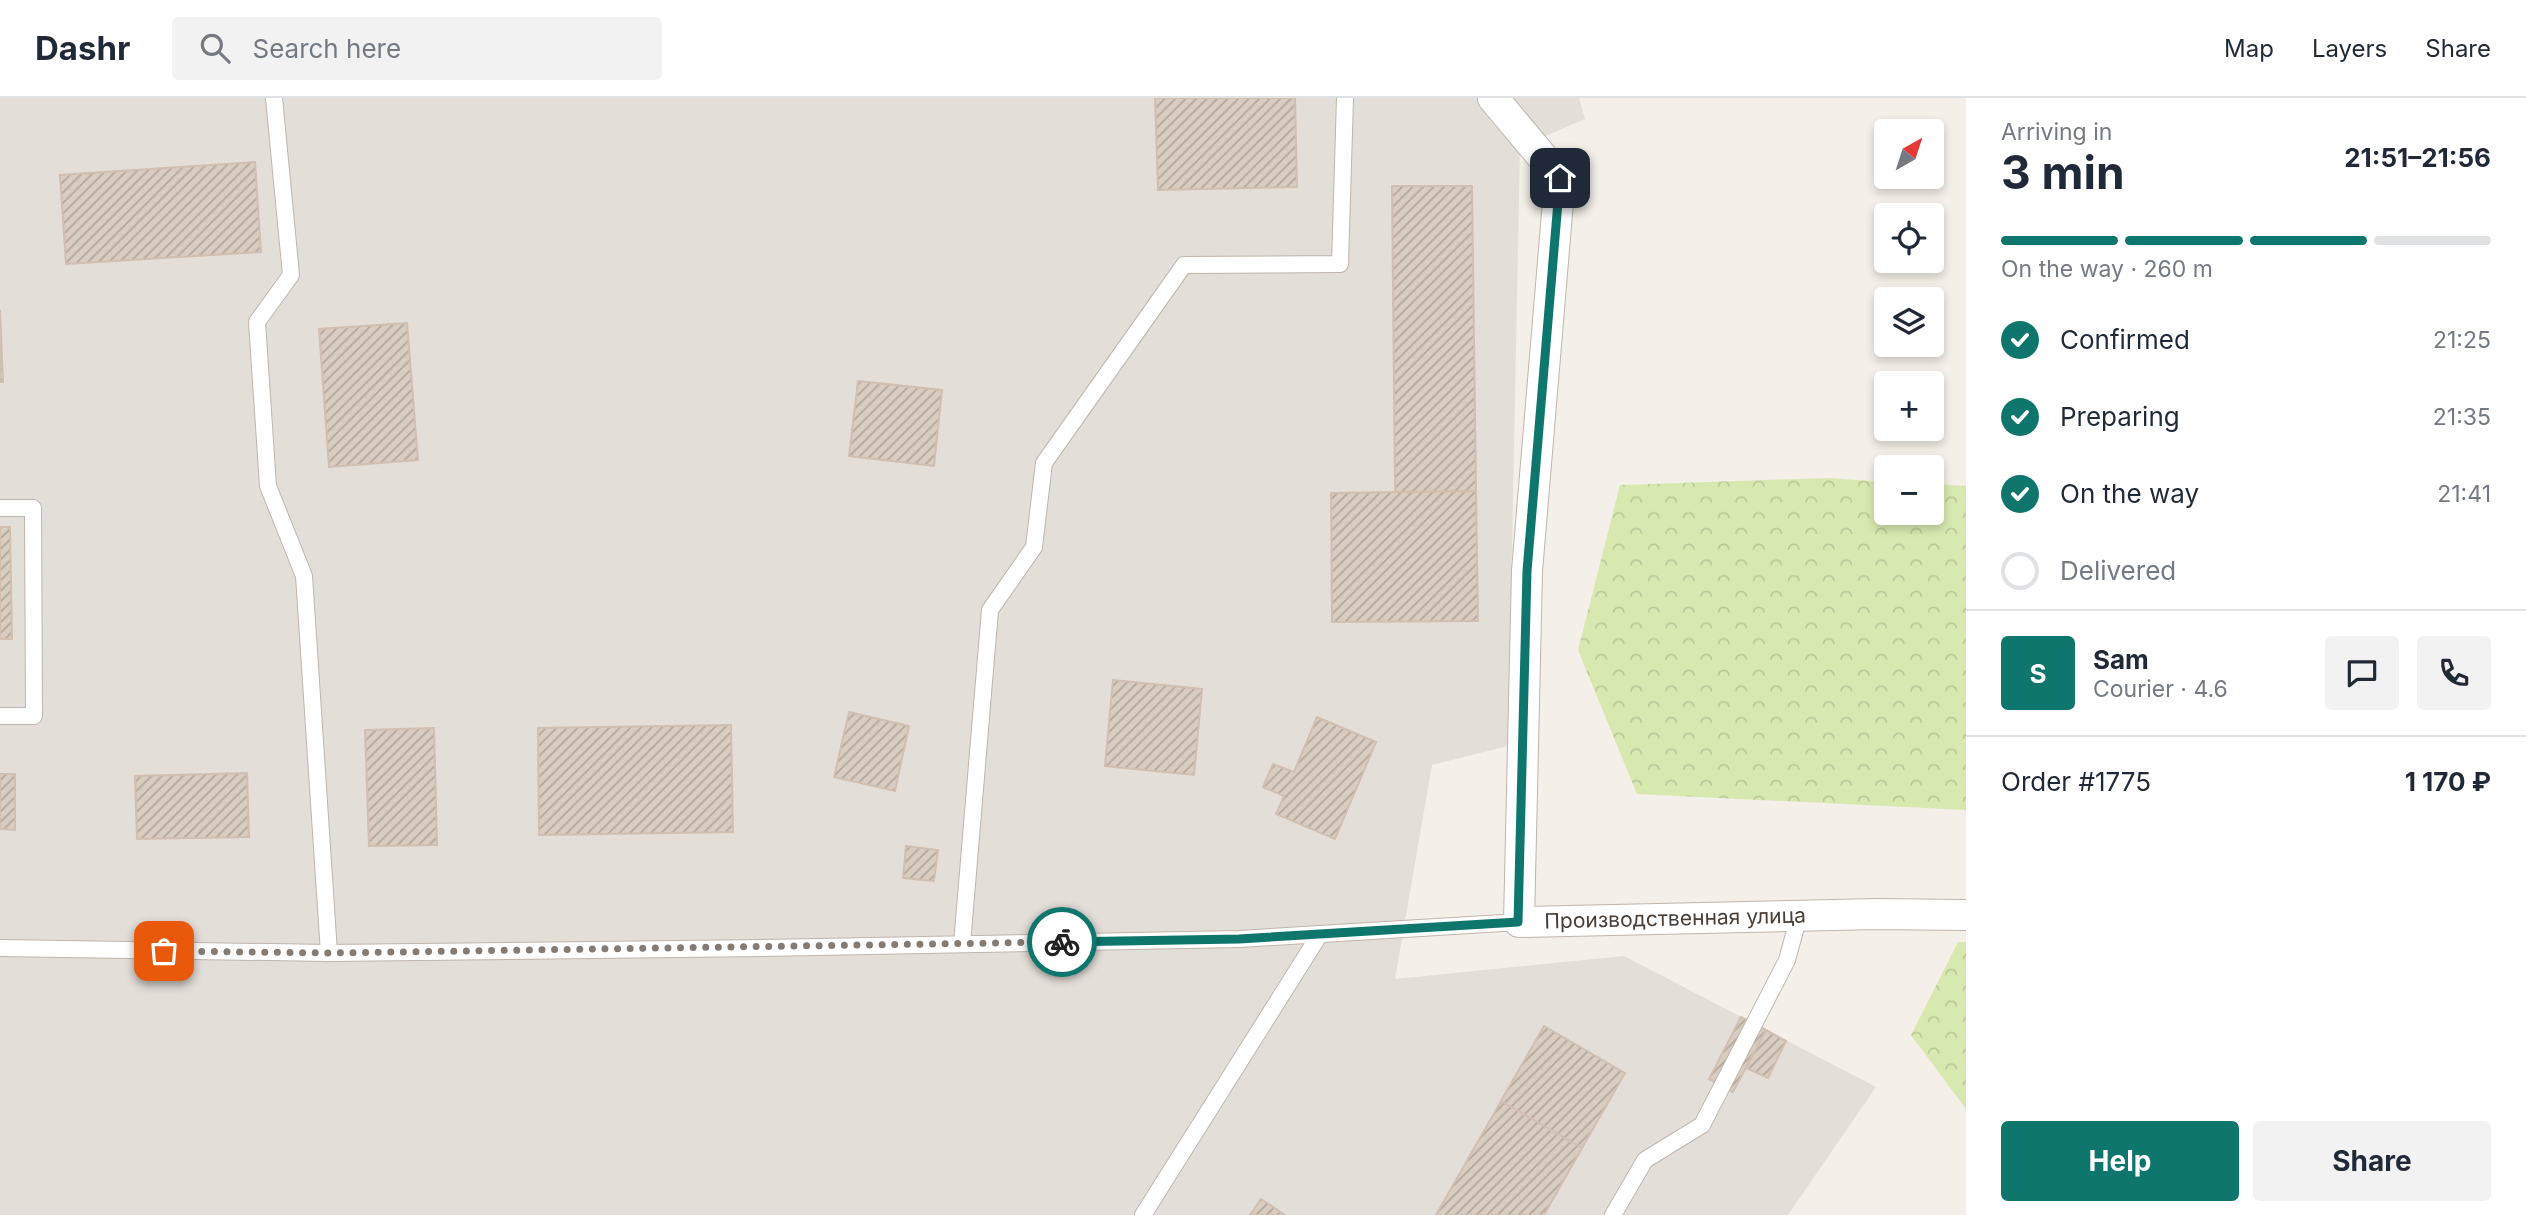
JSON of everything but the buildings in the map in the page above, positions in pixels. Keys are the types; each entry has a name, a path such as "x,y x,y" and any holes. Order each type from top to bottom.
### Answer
{"street":[{"path":"1493,98 1560,178 1527,571 1518,922"},
{"name":"Производственная улица","path":"1518,922 1966,915"}],"lane":[{"path":"274,98 291,275 257,322 268,486 304,576 329,953"},
{"path":"962,944 990,610 1034,547 1044,463 1184,265 1340,264 1345,98"},
{"path":"0,508 33,508 34,716 0,716"},
{"path":"1613,1215 1645,1160 1702,1125 1787,960 1799,916"},
{"name":"Производственная улица","path":"0,948 329,953 962,944 1239,939 1518,922"},
{"path":"1143,1215 1320,934"}],"shaded area":[{"path":"0,98 1579,98 1585,119 1520,147 1508,746 1432,765 1395,979 1624,956 1876,1087 1788,1215 0,1215"}],"green space":[{"path":"1827,478 1874,481 1874,525 1944,525 1944,485 1966,486 1966,810 1637,794 1578,650 1620,485"},
{"path":"1958,942 1966,942 1966,1109 1911,1035"}],"way so far":[{"path":"164,951 329,953 1062,942"}],"route":[{"path":"1062,942 1239,939 1518,922 1527,571 1560,178"}]}
